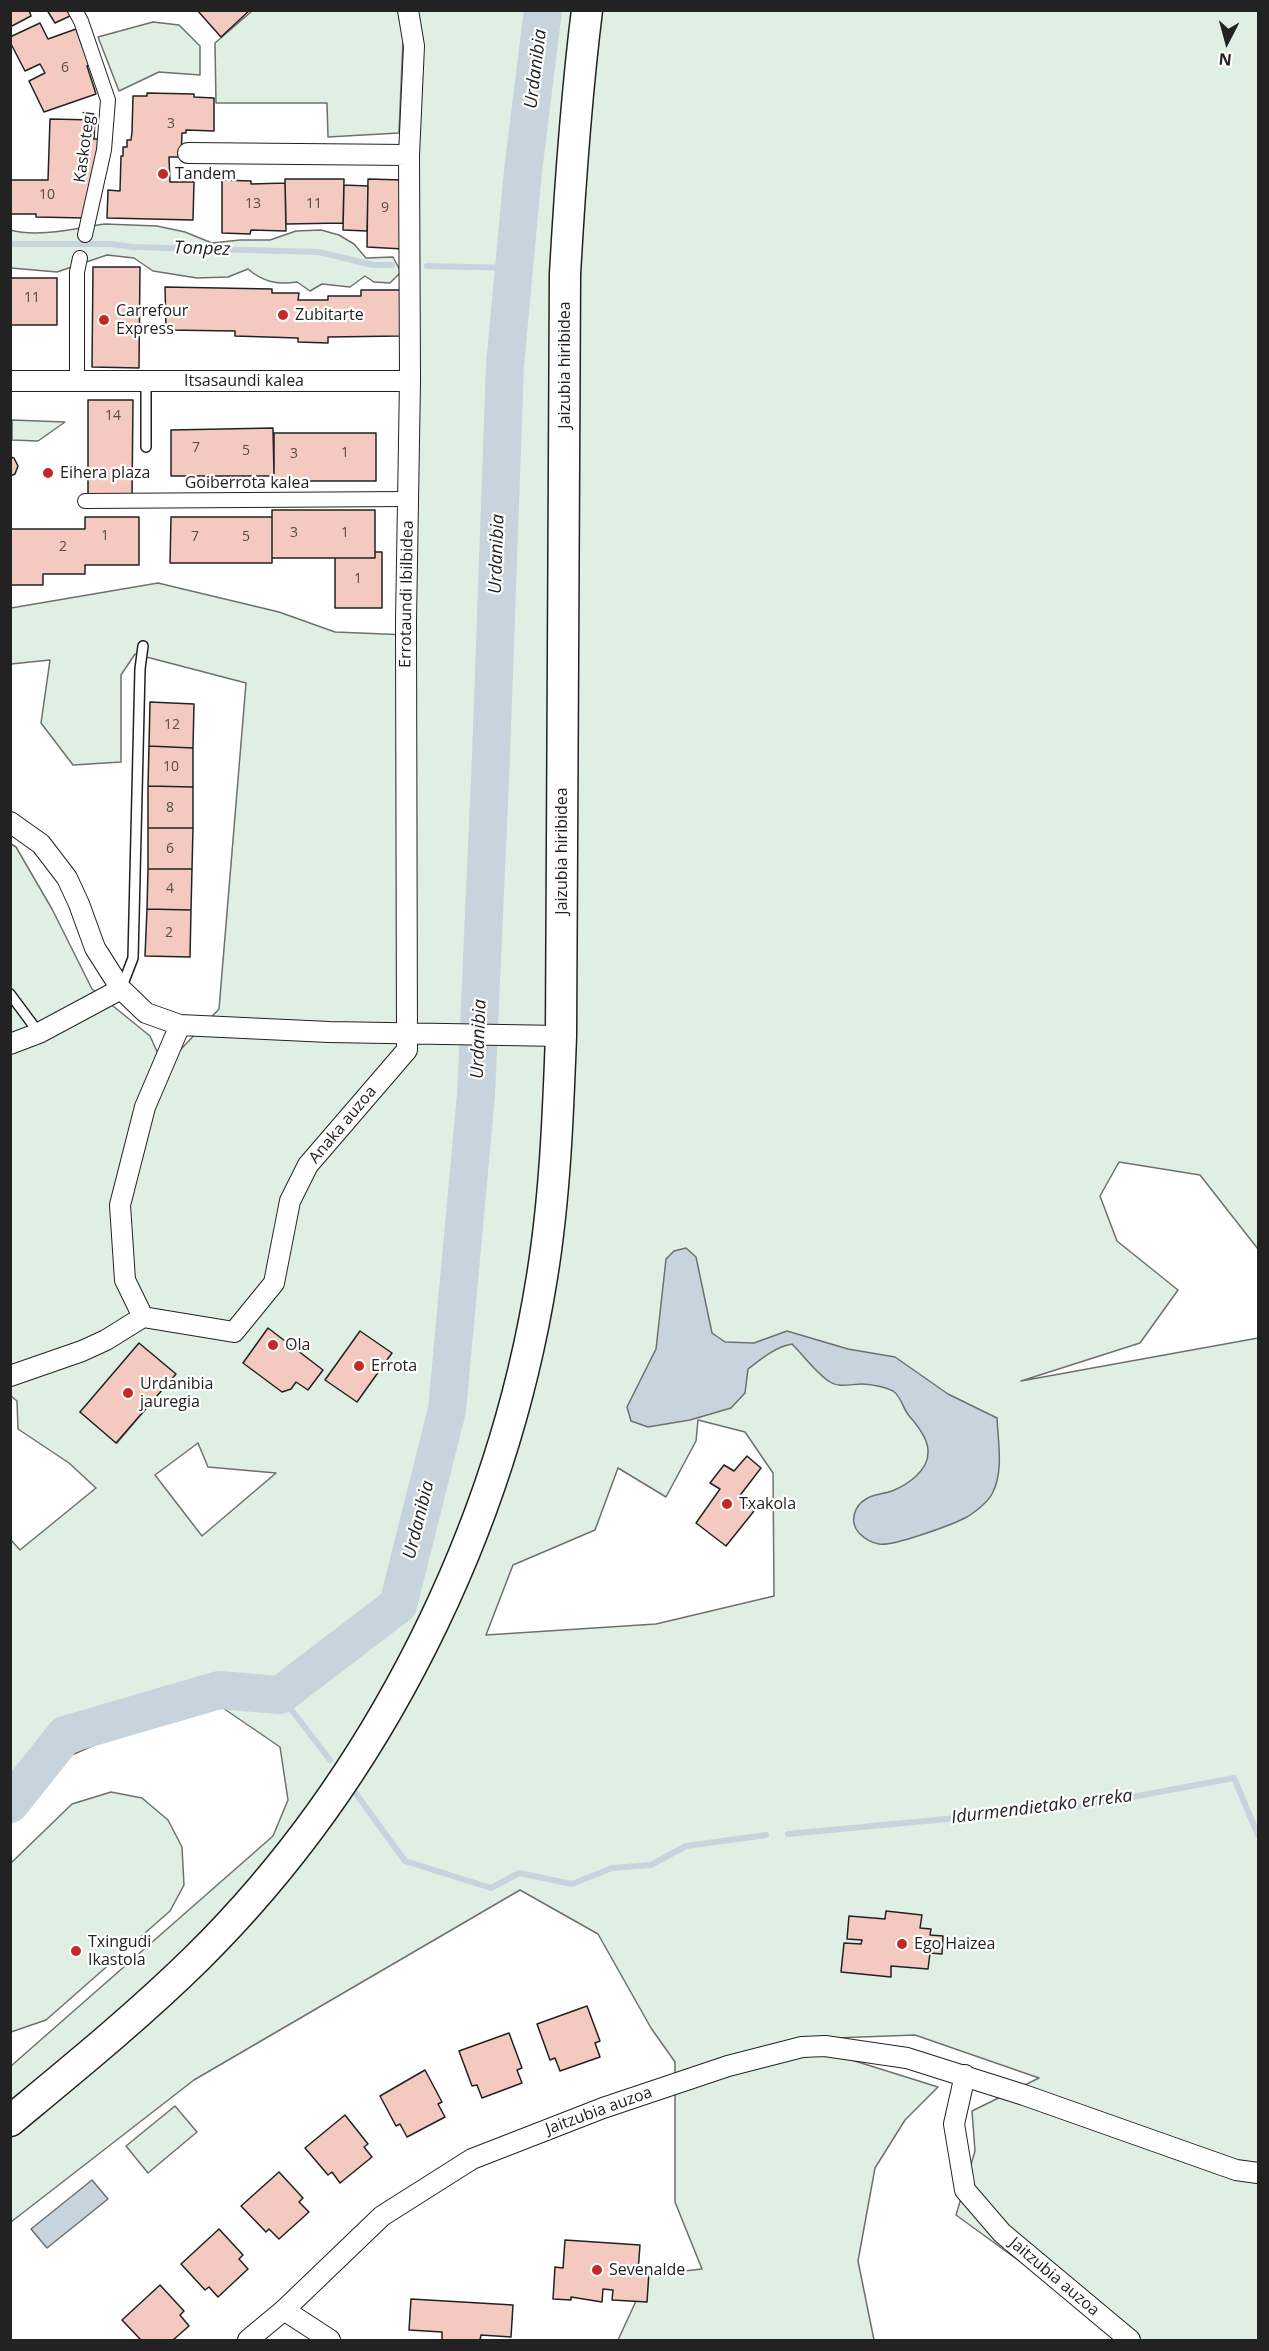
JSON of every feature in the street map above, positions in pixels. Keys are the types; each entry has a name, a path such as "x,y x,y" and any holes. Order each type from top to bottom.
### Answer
{"main road":[{"name":"Jaizubia hiribidea","path":"10,2121 124,2026 199,1956 249,1901 298,1841 346,1775 418,1653 469,1539 492,1479 513,1411 542,1277 551,1210 561,1036 565,274 571,166 587,10"}],"street":[{"name":"Kaskotegi","path":"75,10 81,21 108,100 104,150 85,235"},
{"name":"Errotaundi Ibilbidea","path":"407,1032 406,621 411,381 409,155 414,46 408,10"},
{"path":"188,153 409,155"},
{"path":"10,381 77,381 77,272 80,258"},
{"name":"Itsasaundi kalea","path":"77,381 411,381"},
{"name":"Goiberrota kalea","path":"85,501 408,499"},
{"path":"10,822 41,844 67,878 80,904 95,948 121,989 146,1013 180,1025 329,1032 561,1036"},
{"path":"10,1044 39,1033 121,989"},
{"path":"14,1372 82,1351 106,1340 143,1317 126,1280 120,1205 146,1107 180,1025"},
{"name":"Anaka auzoa","path":"143,1317 234,1332 274,1283 290,1201 308,1165 407,1050 407,1032"},
{"name":"Jaitzubia auzoa","path":"248,2340 284,2310 382,2216 472,2159 603,2108 728,2066 802,2047 825,2046 907,2058 965,2075 1236,2170 1258,2173"},
{"name":"Jaitzubia auzoa","path":"965,2075 954,2124 964,2190 1002,2233 1130,2340"},
{"path":"284,2310 330,2340"}],"lane":[{"path":"146,380 146,447"},
{"path":"121,989 133,958 140,669 143,646"},
{"path":"10,994 39,1033"}],"green space":[{"path":"252,11 398,11 403,39 399,133 328,137 327,103 216,103 215,43"},
{"path":"407,11 1258,11 1258,1249 1200,1175 1119,1162 1100,1196 1117,1241 1178,1290 1140,1343 1021,1381 1258,1338 1258,2340 1128,2340 956,2215 975,2151 972,2111 1039,2078 915,2035 808,2039 823,2051 938,2087 905,2120 875,2168 858,2261 874,2340 618,2340 648,2275 702,2269 675,2202 675,2062 651,2028 598,1934 520,1890 194,2080 11,2222 11,2066 273,1836 288,1800 280,1747 220,1706 160,1716 63,1759 11,1786 10,1539 20,1550 96,1488 69,1463 18,1429 17,1401 11,1396 11,844 16,847 52,909 92,989 150,1036 164,1067 219,1009 246,683 135,654 121,675 121,762 73,765 41,723 50,660 11,664 11,608 158,583 279,612 335,632 409,635","holes":["175,1374 117,1443 80,1412","698,1420 745,1432 773,1473 774,1596 656,1624 486,1635 513,1565 595,1530 618,1468 666,1497 696,1441","198,1443 208,1467 276,1473 202,1536 155,1475"]},
{"path":"153,22 179,25 200,46 200,75 159,72 119,91 98,37"},
{"path":"105,224 157,226 185,232 212,243 270,240 296,231 321,230 339,235 354,244 366,258 393,257 401,272 390,283 374,282 365,276 350,287 322,284 310,291 297,282 277,283 265,280 248,269 228,277 197,278 153,271 134,258 107,255 57,272 11,268 10,230 45,233"},
{"path":"12,420 65,422 38,441 12,440"},
{"path":"111,1792 142,1798 168,1820 182,1847 184,1885 170,1911 46,2020 11,2032 11,1863 72,1804"},
{"path":"175,2106 197,2132 148,2173 126,2146"}],"shaded area":[{"path":"686,1248 696,1257 712,1333 725,1342 754,1343 787,1331 848,1349 895,1357 948,1394 997,1418 998,1476 987,1501 965,1518 908,1539 879,1544 863,1537 854,1524 854,1514 858,1506 869,1497 898,1488 916,1476 927,1460 927,1443 893,1391 862,1384 834,1384 820,1374 792,1344 763,1357 748,1369 745,1393 731,1408 690,1420 648,1427 631,1421 627,1407 656,1349 666,1259 674,1251"},
{"path":"92,2180 108,2199 47,2248 31,2229"}],"building":[{"path":"10,10 29,10 31,16 10,27"},
{"path":"47,10 67,10 70,16 55,23"},
{"path":"197,10 250,10 221,37"},
{"path":"40,23 48,39 76,29 89,65 87,66 96,94 44,112 29,81 45,73 40,64 25,71 10,42 10,37"},
{"path":"147,93 194,94 194,97 214,98 214,131 186,130 186,133 182,133 181,157 169,157 170,182 194,182 193,220 107,218 108,190 120,191 121,156 123,156 123,147 127,147 127,140 131,140 133,96 147,96"},
{"path":"50,119 95,120 94,139 100,139 93,186 89,186 85,218 10,214 10,180 48,180"},
{"path":"285,179 344,179 343,223 286,224"},
{"path":"368,179 403,180 403,249 367,247"},
{"path":"222,180 251,181 251,184 285,183 286,231 251,230 250,234 222,233"},
{"path":"344,185 368,186 367,231 343,230"},
{"path":"93,267 140,267 139,368 92,367"},
{"path":"10,278 57,278 57,325 10,325"},
{"name":"Zubitarte","path":"165,287 272,289 272,293 299,293 298,300 328,300 328,296 361,296 361,290 400,290 400,336 328,337 328,343 298,342 298,338 235,336 235,331 166,330"},
{"path":"88,400 133,400 132,496 88,496"},
{"path":"273,428 274,476 171,476 171,430"},
{"path":"274,433 376,433 376,481 274,481"},
{"path":"10,457 14,458 18,466 15,474 10,476"},
{"path":"272,510 375,510 375,558 272,558"},
{"path":"85,517 139,517 139,565 85,565 85,574 43,574 43,585 10,585 10,529 85,529"},
{"path":"171,517 272,517 272,563 170,563"},
{"path":"375,552 382,552 382,608 335,608 335,558 375,558"},
{"path":"150,702 194,704 193,748 149,746"},
{"path":"149,746 193,748 193,787 148,786"},
{"path":"148,786 193,787 193,828 148,828"},
{"path":"148,828 193,828 192,869 148,869"},
{"path":"148,869 192,869 191,910 147,909"},
{"path":"147,909 191,910 190,957 145,956"},
{"name":"Ola","path":"268,1328 323,1370 308,1390 296,1382 291,1389 282,1392 243,1363"},
{"name":"Errota","path":"360,1331 392,1353 357,1402 325,1380"},
{"name":"Urdanibia jauregia","path":"139,1343 176,1374 116,1443 80,1412"},
{"name":"Txakola","path":"747,1456 761,1468 738,1498 754,1511 726,1546 696,1523 720,1489 710,1483 724,1465 734,1471"},
{"name":"Ego Haizea","path":"886,1911 922,1915 920,1928 931,1929 930,1935 943,1936 942,1954 930,1953 928,1969 891,1966 891,1977 841,1972 844,1943 861,1944 862,1940 847,1939 849,1916 885,1919"},
{"path":"587,2006 600,2041 595,2043 600,2057 560,2071 555,2058 550,2060 537,2024"},
{"path":"509,2033 522,2068 517,2070 522,2083 482,2098 477,2085 472,2086 459,2051"},
{"path":"425,2070 442,2102 438,2104 445,2117 407,2137 400,2124 396,2126 380,2096"},
{"path":"345,2115 368,2144 364,2147 372,2157 340,2183 332,2172 328,2175 305,2148"},
{"path":"279,2172 303,2198 299,2202 309,2212 279,2239 269,2229 266,2232 241,2206"},
{"path":"219,2229 243,2255 239,2259 248,2269 218,2297 209,2287 205,2290 181,2264"},
{"name":"Sevenalde","path":"565,2240 640,2245 638,2272 649,2272 647,2302 612,2300 613,2290 603,2289 602,2302 571,2297 571,2300 553,2299 555,2267 563,2268"},
{"path":"160,2285 184,2311 180,2315 189,2326 173,2340 141,2340 122,2320"},
{"path":"411,2299 513,2305 511,2337 481,2335 480,2340 442,2340 442,2332 409,2330"}],"waterway":[{"name":"Urdanibia","path":"10,1804 65,1735 219,1690 280,1695 398,1605 447,1410 476,1095 505,365 523,171 543,10"},
{"name":"Tonpez","path":"10,244 110,244 133,247 319,252 373,265 392,265"},
{"name":"Tonpez","path":"427,266 514,268"},
{"name":"Idurmendietako erreka","path":"280,1695 330,1760"},
{"name":"Idurmendietako erreka","path":"788,1834 1084,1806 1234,1778 1258,1835"},
{"name":"Idurmendietako erreka","path":"354,1791 405,1861 491,1888 519,1873 572,1884 612,1868 651,1865 686,1846 766,1835"}],"place":[{"name":"Tandem","path":"163,174"},
{"name":"Zubitarte","path":"283,315"},
{"name":"Carrefour Express","path":"104,320"},
{"name":"Eihera plaza","path":"48,473"},
{"name":"Ola","path":"273,1345"},
{"name":"Errota","path":"359,1366"},
{"name":"Urdanibia jauregia","path":"128,1393"},
{"name":"Txakola","path":"727,1504"},
{"name":"Ego Haizea","path":"902,1944"},
{"name":"Txingudi Ikastola","path":"76,1951"},
{"name":"Sevenalde","path":"597,2270"}]}
